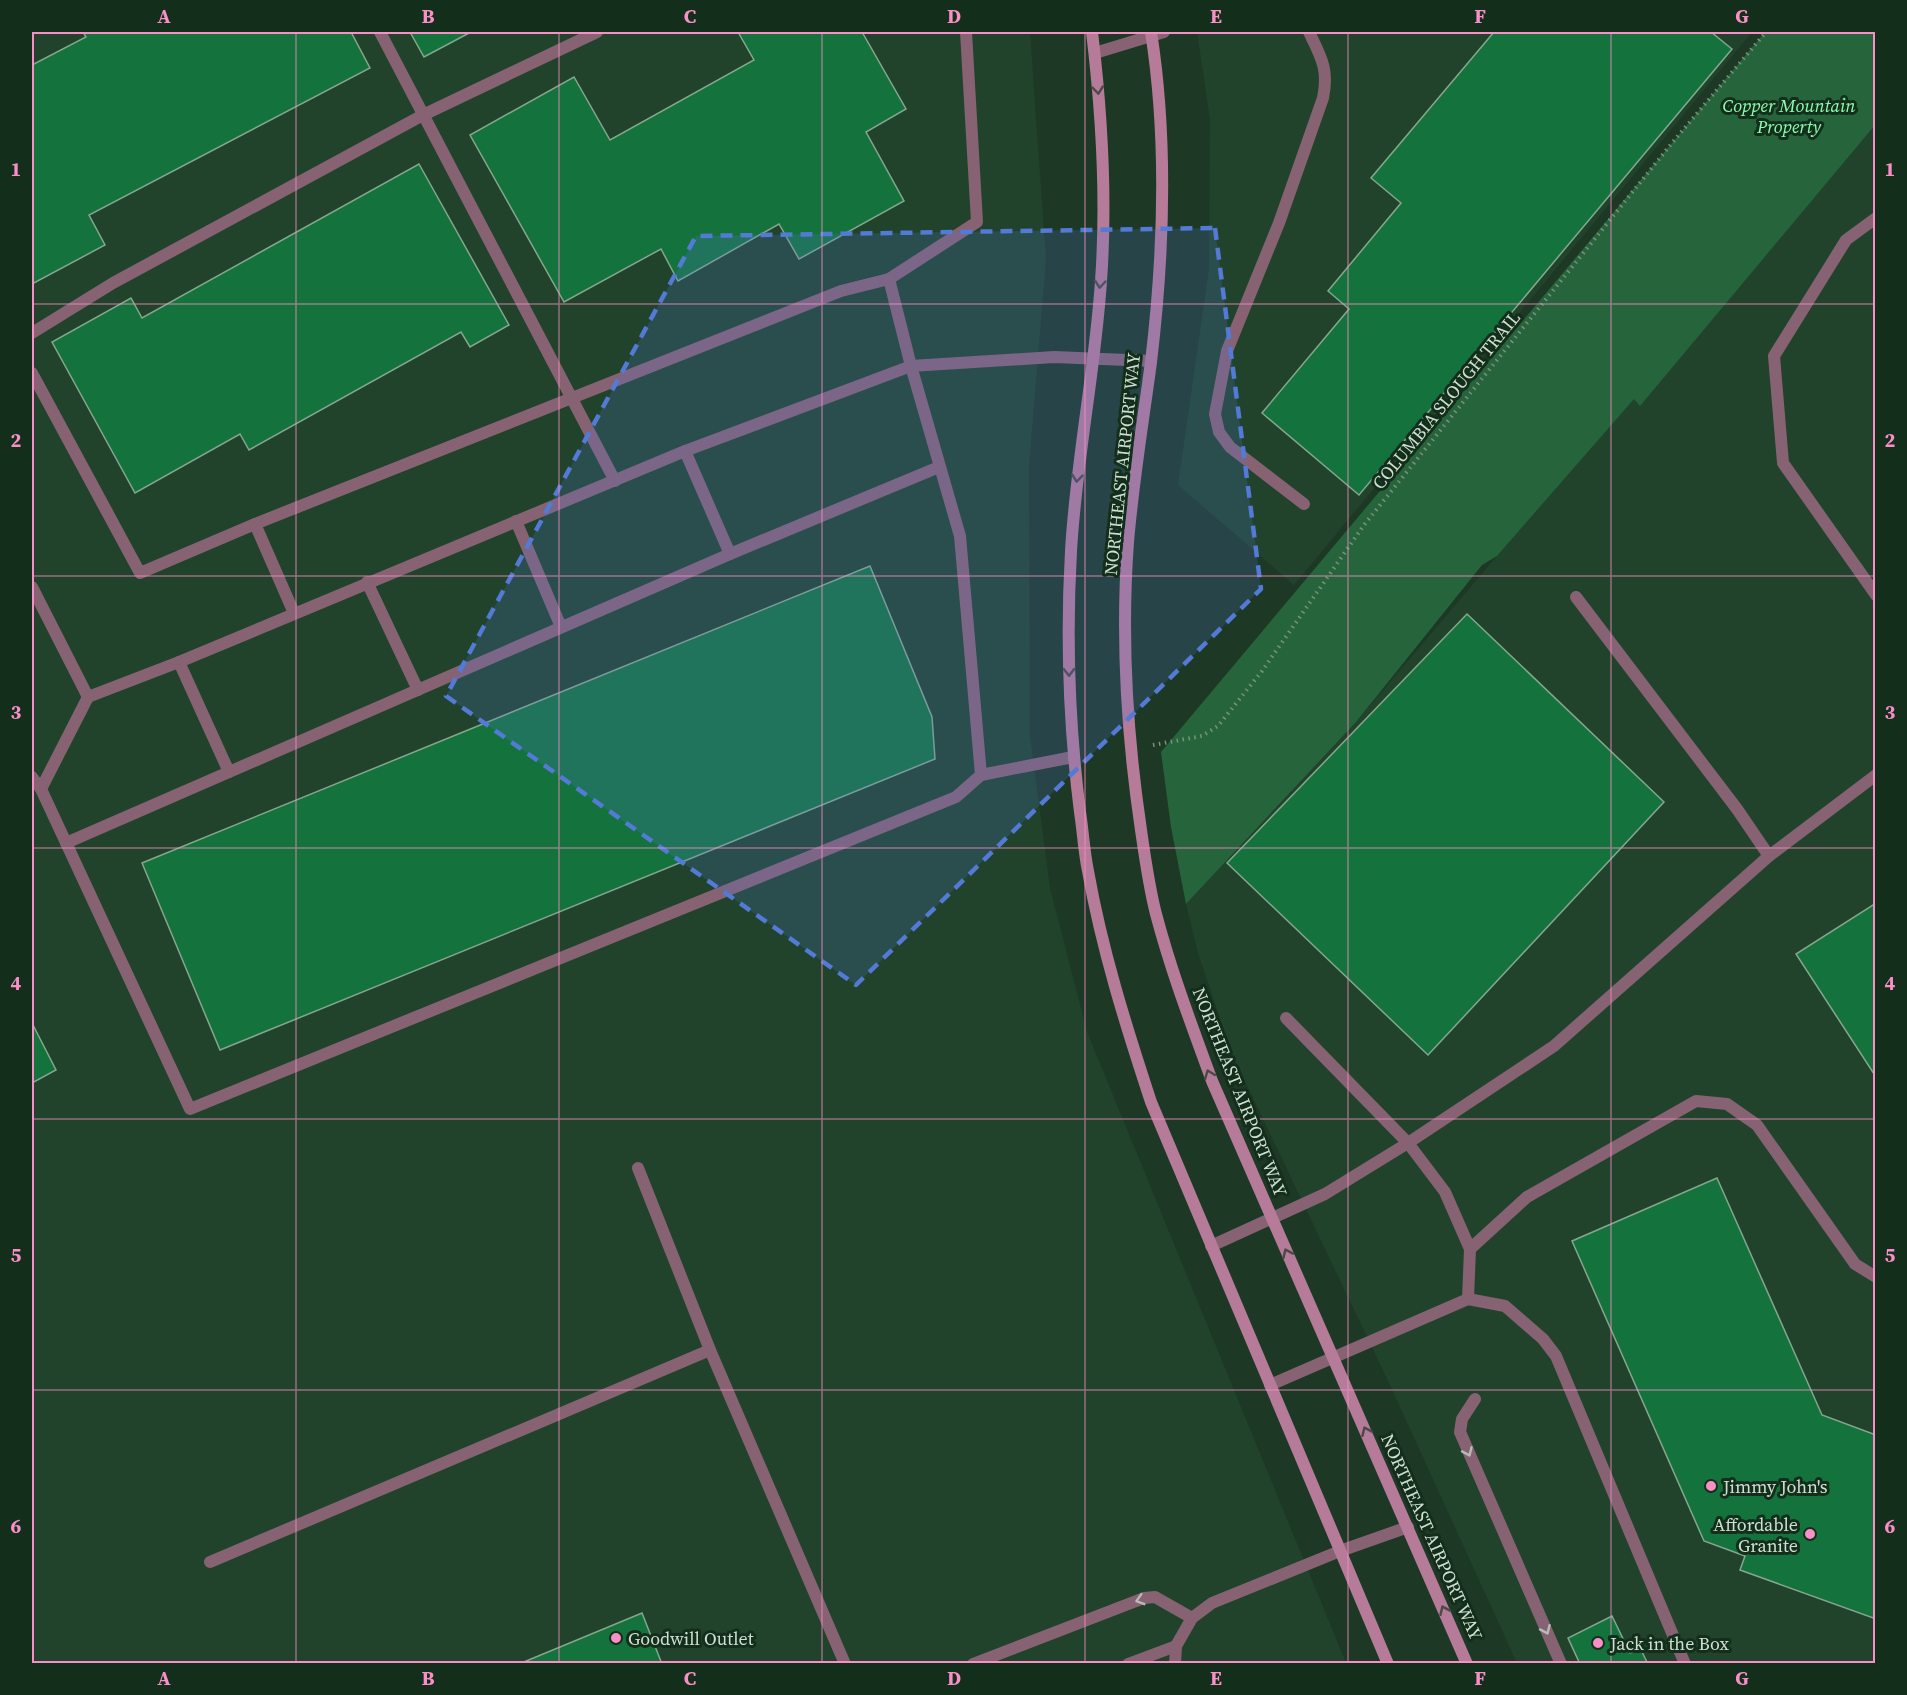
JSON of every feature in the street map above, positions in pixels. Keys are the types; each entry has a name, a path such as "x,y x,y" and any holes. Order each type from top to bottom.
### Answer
{"main road":[{"path":"1092,32 1102,125 1105,188 1101,282 1077,475 1068,625 1073,757 1088,870 1127,1029 1151,1102 1388,1664"},
{"name":"NORTHEAST AIRPORT WAY","path":"1151,34 1161,129 1162,205 1159,284 1128,544 1126,626 1127,697 1134,785 1155,911 1176,982 1212,1081 1467,1664"}],"lane":[{"path":"380,32 615,481"},
{"path":"32,333 112,283 423,115 597,32"},
{"path":"32,373 140,573 255,524 841,291 889,279 977,222 966,32"},
{"path":"1095,53 1151,34 1164,32"},
{"path":"1304,504 1230,447 1219,432 1215,414 1227,351 1279,223 1323,98 1326,82 1325,65 1309,32"},
{"path":"1875,218 1845,240 1774,356 1783,463 1875,595"},
{"path":"889,279 911,366 960,536 981,775"},
{"path":"41,789 88,697 179,662 686,451 911,366 1053,357 1151,362"},
{"path":"686,451 730,554"},
{"path":"66,843 730,554 939,467"},
{"path":"516,521 561,627"},
{"path":"255,524 294,613"},
{"path":"367,582 418,690"},
{"path":"32,587 88,697"},
{"path":"1576,597 1730,800 1769,856"},
{"path":"179,662 229,772"},
{"path":"32,777 41,789 190,1109 956,797 981,775 1073,757"},
{"path":"1211,1245 1325,1194 1408,1143 1554,1046 1769,856 1875,775"},
{"path":"1286,1018 1408,1143 1445,1192 1470,1249 1468,1299"},
{"path":"1470,1249 1527,1197 1696,1101 1727,1104 1757,1125 1855,1264 1875,1277"},
{"path":"638,1168 710,1350 845,1664"},
{"path":"1270,1385 1468,1299 1505,1306 1543,1339 1556,1356 1684,1664"},
{"path":"210,1562 710,1350"},
{"path":"1475,1399 1462,1419 1460,1432 1561,1664"},
{"path":"1175,1664 1176,1646 1192,1618 1212,1603 1340,1551 1408,1527"},
{"path":"973,1664 1144,1598 1155,1597 1192,1618"},
{"path":"1128,1664 1176,1646"}],"path":[{"name":"COLUMBIA SLOUGH TRAIL","path":"1131,746 1181,741 1202,736 1218,726 1262,671 1364,525 1664,152 1766,32"}],"highlighted area":[{"path":"1215,228 1261,589 856,985 446,696 696,236"}],"shaded area":[{"path":"32,32 1030,32 1046,259 1029,465 1030,736 1050,888 1087,1032 1346,1663 36,1663 32,1653"},
{"path":"1197,32 1752,32 1294,585 1178,485 1209,269 1210,119"},
{"path":"1875,112 1875,1663 1517,1663 1390,1385 1232,1054 1198,953 1186,904 1356,722 1633,400"}],"green space":[{"name":"Copper Mountain Property","path":"1765,32 1875,32 1875,125 1640,406 1634,399 1497,556 1482,565 1356,722 1186,904 1171,827 1161,752"}],"building":[{"path":"83,32 351,32 370,68 89,215 105,245 32,284 32,65 86,37"},
{"path":"410,32 471,32 424,57"},
{"path":"738,32 862,32 906,109 866,132 904,201 799,259 779,224 678,281 661,249 564,302 470,135 574,77 610,140 754,60"},
{"path":"1494,32 1711,32 1732,49 1359,495 1262,413 1349,309 1328,291 1401,203 1371,178"},
{"path":"419,164 509,325 470,347 461,332 249,450 240,434 135,493 52,342 131,298 142,318"},
{"path":"870,566 932,717 935,759 220,1050 142,863"},
{"path":"1467,614 1664,802 1428,1055 1227,863"},
{"path":"1876,903 1876,1077 1796,954"},
{"path":"32,1023 56,1070 32,1083"},
{"path":"1717,1178 1822,1415 1876,1435 1876,1619 1740,1570 1745,1556 1704,1541 1572,1241"},
{"name":"Goodwill Outlet","path":"642,1613 662,1664 519,1664"},
{"name":"Jack in the Box","path":"1612,1616 1630,1653 1640,1648 1648,1664 1580,1664 1568,1638"}],"place":[{"name":"Jimmy John's","path":"1711,1486"},
{"name":"Affordable Granite","path":"1810,1534"},
{"name":"Goodwill Outlet","path":"616,1638"},
{"name":"Jack in the Box","path":"1598,1643"}]}
